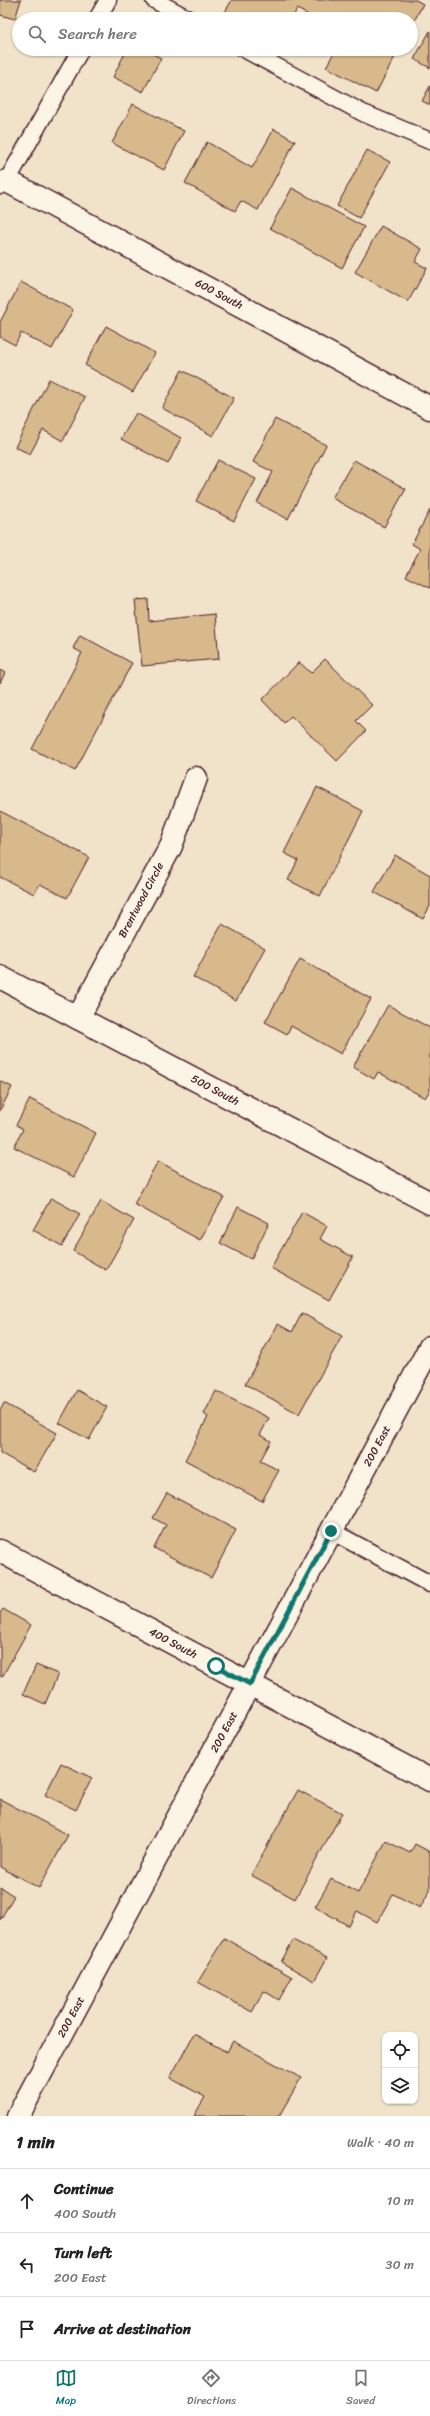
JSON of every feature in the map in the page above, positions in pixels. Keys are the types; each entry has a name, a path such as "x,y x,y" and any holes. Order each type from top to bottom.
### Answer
{"street":[{"name":"600 South","path":"4,183 430,408"},
{"name":"Brentwood Circle","path":"78,1018 170,846 196,778"},
{"name":"500 South","path":"0,977 430,1203"},
{"name":"200 East","path":"18,2116 430,1347"},
{"name":"400 South","path":"0,1551 430,1780"}],"lane":[{"path":"101,12 108,0"},
{"path":"154,0 176,12"},
{"path":"4,183 77,56"},
{"path":"257,56 363,113 430,141"},
{"path":"331,1531 430,1584"}],"building":[{"path":"0,0 21,0 17,12 12,12 12,18 0,15"},
{"path":"232,0 416,0 423,4 418,14 418,12 303,12 297,9 296,12 225,12"},
{"path":"430,31 430,68 414,59 416,56 418,56 418,52"},
{"path":"124,56 157,56 161,58 143,92 113,77"},
{"path":"332,56 395,56 376,93 326,67"},
{"path":"430,86 430,105 422,101"},
{"path":"133,104 184,131 164,170 112,143"},
{"path":"274,129 295,141 258,210 241,201 235,211 185,183 207,142 252,168"},
{"path":"367,150 390,162 359,218 337,206"},
{"path":"292,188 364,227 342,268 270,228"},
{"path":"381,226 422,249 415,262 427,268 408,302 355,272"},
{"path":"21,282 73,310 52,349 21,333 15,345 0,337 0,322"},
{"path":"106,326 155,353 133,392 85,365"},
{"path":"182,370 234,398 213,436 162,408"},
{"path":"49,379 85,397 63,441 43,430 30,454 15,447"},
{"path":"136,413 181,438 168,464 121,439"},
{"path":"275,419 326,445 288,519 257,503 273,472 253,462"},
{"path":"218,460 256,479 234,521 196,501"},
{"path":"354,460 406,489 384,527 332,498"},
{"path":"430,510 430,588 406,576 420,549 412,544"},
{"path":"148,599 149,621 215,614 219,659 142,666 135,600"},
{"path":"80,635 132,663 75,771 32,749 82,653 73,648"},
{"path":"325,659 372,705 356,721 366,731 337,761 291,716 284,723 262,700 299,662 311,673"},
{"path":"0,670 5,673 0,683"},
{"path":"317,787 363,811 320,896 288,880 298,860 284,853"},
{"path":"0,811 89,857 67,898 40,884 34,894 0,877"},
{"path":"395,855 430,875 430,906 423,919 374,892"},
{"path":"222,924 265,948 236,1001 193,977"},
{"path":"300,959 371,999 341,1054 291,1026 287,1034 265,1022"},
{"path":"388,1005 430,1028 430,1090 425,1098 378,1072 374,1079 353,1067"},
{"path":"0,1081 12,1087 0,1111"},
{"path":"30,1099 96,1133 74,1177 14,1147 23,1129 16,1125"},
{"path":"158,1161 224,1197 200,1240 134,1204"},
{"path":"51,1198 80,1214 62,1246 33,1230"},
{"path":"101,1201 134,1220 106,1270 73,1251"},
{"path":"238,1207 269,1223 251,1259 220,1243"},
{"path":"302,1212 327,1226 320,1239 353,1257 329,1300 271,1268"},
{"path":"302,1313 342,1336 299,1414 245,1384 278,1324 292,1332"},
{"path":"77,1390 107,1407 89,1440 59,1423"},
{"path":"216,1391 269,1418 260,1435 271,1441 260,1461 279,1470 262,1501 185,1460 208,1417 204,1414"},
{"path":"4,1403 57,1433 34,1472 0,1453 0,1411"},
{"path":"167,1493 236,1530 211,1578 154,1548 166,1525 153,1518"},
{"path":"3,1609 31,1625 2,1677 0,1676 0,1613"},
{"path":"36,1665 58,1674 45,1704 23,1694"},
{"path":"61,1763 92,1778 76,1810 45,1795"},
{"path":"298,1790 342,1813 295,1899 251,1875"},
{"path":"0,1799 68,1835 39,1888 0,1867"},
{"path":"386,1841 410,1853 415,1844 430,1852 430,1890 420,1908 393,1894 377,1922 357,1911 349,1926 315,1907 331,1879 358,1893"},
{"path":"0,1887 14,1896 0,1920"},
{"path":"224,1938 292,1977 279,2000 264,1991 252,2012 198,1982"},
{"path":"293,1940 327,1958 314,1981 281,1962"},
{"path":"194,2034 227,2052 233,2041 301,2078 279,2116 194,2116 205,2097 170,2078"}],"route":[{"path":"216,1666 250,1684 331,1531"}]}
